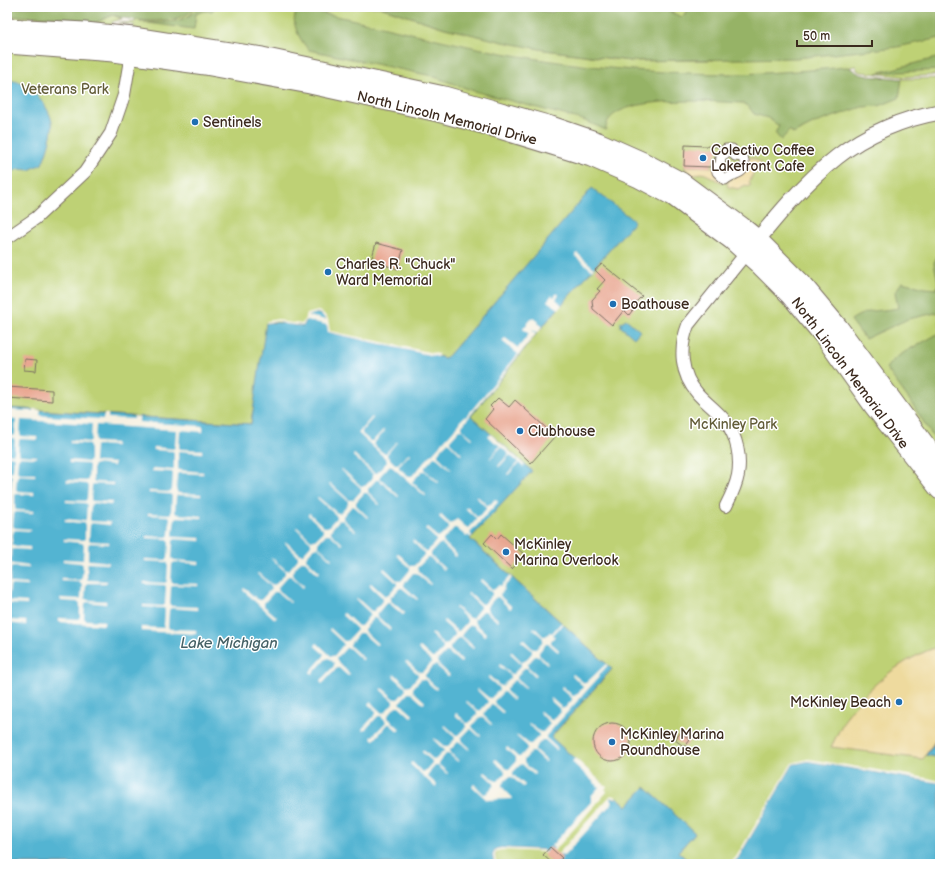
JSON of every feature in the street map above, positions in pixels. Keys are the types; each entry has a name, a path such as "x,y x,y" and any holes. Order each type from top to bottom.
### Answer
{"main road":[{"name":"North Lincoln Memorial Drive","path":"7,28 85,32 132,46"},
{"name":"North Lincoln Memorial Drive","path":"7,44 132,46 256,56 366,78 444,96 551,126 600,143 641,161 675,179 742,226 752,246 824,336 873,405 940,490"},
{"name":"North Lincoln Memorial Drive","path":"752,246 802,284 838,327 940,465"}],"street":[{"path":"7,238 36,218 85,172 111,133 124,95 132,46"},
{"path":"726,506 738,476 739,455 736,440 726,421 697,393 691,385 683,366 683,337 688,325 752,246 807,184 838,156 888,127 940,112"}],"green space":[{"path":"7,7 195,7 189,13 169,20 144,21 113,15 95,23 51,17 7,16"},
{"name":"McKinley Park","path":"136,7 380,7 445,28 545,50 630,61 714,60 710,7 940,7 940,75 906,77 860,72 857,70 856,66 850,67 855,73 865,76 905,79 940,78 940,736 926,755 940,758 940,783 927,780 732,864 692,864 678,852 695,833 627,806 617,797 556,864 494,864 496,849 550,847 553,849 605,792 551,737 612,669 470,539 531,471 471,416 536,334 633,221 445,358 303,326 285,324 252,414 251,424 7,408 7,28 134,28 134,25 118,23 135,22"},
{"path":"198,7 216,7 212,11 203,11 196,14 194,29 140,22 171,22 179,20 193,13"},
{"path":"380,7 530,7 535,10 553,12 555,9 562,7 627,9 636,7 661,8 682,17 687,13 688,7 862,7 879,11 940,7 940,38 897,47 796,58 630,61 545,50 503,42 445,28"},
{"path":"577,7 636,7 627,9"},
{"path":"636,7 688,7 687,13 682,17"},
{"path":"301,9 502,53 583,65 661,72 739,74 847,67 861,74 873,77 902,79 899,98 879,106 862,107 815,123 793,134 790,130 781,140 775,133 779,126 768,118 754,114 749,107 742,103 711,101 642,104 623,110 610,118 606,130 583,120 474,91 432,76 309,50 300,38 296,28 296,13"},
{"path":"113,15 122,19 112,22 112,26 7,22 7,16 51,17 95,23"},
{"path":"940,57 940,70 877,73"},
{"path":"940,250 940,312 908,319 865,339 851,320 857,316 869,312 898,308 895,292 902,282 925,288 937,289 938,282 934,263"},
{"path":"940,332 940,448 911,402 886,368 904,352"}],"sand":[{"path":"745,157 753,158 762,163 757,167 757,172 754,172 749,183 751,185 747,187 746,185 738,189 728,187 727,182 736,175"},
{"path":"685,166 715,167 722,182 700,173 693,177 690,175 691,173 685,169"},
{"name":"McKinley Beach","path":"940,646 940,736 923,759 831,747 847,716 876,683 900,665 926,651"}],"water":[{"path":"7,80 22,83 36,94 48,111 52,122 52,131 46,155 42,164 29,170 18,169 7,175"},
{"name":"Lake Michigan","path":"592,188 634,222 536,334 471,416 532,471 470,539 612,669 551,737 605,786 602,789 605,792 553,850 545,853 543,850 496,849 493,855 494,864 7,864 7,408 251,424 266,323 303,326 309,315 314,314 322,315 324,317 329,332 445,358"},
{"path":"626,319 640,331 634,338 620,326 622,325 620,323"},
{"path":"940,736 940,758 926,755"},
{"path":"808,761 940,783 940,864 732,864 738,858 793,764"},
{"path":"645,787 695,833 678,852 692,864 556,864 562,858 559,855 611,797 615,799 617,797 627,806"}],"pier":[{"path":"577,253 594,268 592,270 575,256"},
{"path":"557,293 559,295 556,299 562,305 559,309 547,301 552,295 554,297"},
{"path":"318,311 323,313 328,319 330,331 438,354 438,357 328,332 327,325 306,320 303,326 285,324 278,321 266,323 267,321 278,319 285,322 302,324 307,314","holes":["317,313 321,314 326,320 308,316"]},
{"path":"533,317 542,327 538,333 532,330 536,334 462,426 462,429 473,438 472,439 462,430 459,430 450,440 450,442 462,454 461,455 448,442 438,453 438,456 451,470 434,457 425,467 425,470 439,482 438,483 425,471 422,471 412,482 426,495 425,496 390,465 380,476 380,478 399,496 398,497 379,480 376,480 368,489 368,492 380,504 379,505 367,493 364,493 356,502 356,505 368,517 367,518 352,506 343,516 343,519 356,531 355,532 342,520 339,520 331,530 331,533 343,544 342,545 330,534 326,534 318,543 318,546 332,559 331,560 318,547 314,548 306,559 320,572 318,574 305,561 301,561 292,572 292,575 304,586 303,588 291,576 288,576 278,587 278,590 291,602 290,603 277,592 274,592 264,603 264,606 277,617 275,619 243,590 244,588 258,600 261,600 271,589 271,586 257,574 258,573 272,585 276,584 285,574 285,571 271,559 272,558 286,570 289,570 298,559 298,556 285,543 286,542 300,554 303,554 311,545 311,542 296,528 297,527 311,540 316,539 323,532 323,529 308,515 309,513 324,527 328,527 336,518 336,515 317,498 318,497 337,513 340,513 348,504 348,501 329,484 330,483 349,500 353,500 361,491 361,488 341,470 342,469 361,486 365,486 373,478 373,474 353,456 354,454 374,473 377,473 387,462 386,459 358,433 372,417 373,418 362,431 362,434 370,441 373,441 383,430 385,431 373,444 383,453 386,453 397,442 387,456 395,464 398,464 409,453 410,454 399,465 399,468 408,476 412,476 460,423 459,422 465,416 466,417 518,354 502,341 505,338 518,348 529,334 523,329"},
{"path":"7,408 10,408 10,410 41,410 40,415 48,416 103,419 104,414 108,414 108,418 134,419 134,416 139,417 139,422 203,426 203,432 180,430 180,449 202,450 202,453 180,451 178,453 179,470 203,472 203,474 177,474 176,490 178,493 201,494 201,496 176,496 175,512 177,514 202,516 202,518 175,518 173,535 175,537 201,538 201,541 175,539 173,541 172,558 174,560 199,562 199,564 175,562 172,564 171,581 172,583 198,584 198,586 173,585 171,587 170,604 171,606 197,607 197,610 171,608 169,610 168,627 170,629 196,630 196,634 141,631 141,627 164,627 164,608 143,607 143,605 163,606 165,604 166,587 165,585 144,584 144,582 165,583 167,581 168,564 167,562 145,561 145,559 166,560 168,558 169,541 168,539 146,538 146,536 167,537 169,535 169,516 148,515 148,513 171,513 172,496 170,494 149,493 149,491 170,492 172,490 172,472 152,471 153,468 172,470 174,468 173,451 154,450 154,447 173,449 175,447 176,430 96,425 96,442 115,443 116,446 95,446 95,462 114,463 114,466 96,464 93,466 93,480 94,482 113,483 113,485 92,485 91,500 112,502 111,505 93,503 91,505 91,521 110,522 110,525 92,523 90,525 89,539 90,541 109,542 109,544 90,543 88,545 88,559 108,562 108,564 87,564 87,579 107,581 107,583 86,584 85,598 87,600 106,601 106,604 87,602 85,604 84,618 86,620 104,621 104,625 59,622 59,618 78,619 80,617 79,602 61,601 60,598 81,598 82,584 80,582 62,581 62,579 80,580 82,578 83,565 81,563 63,561 63,559 83,559 84,545 82,543 64,541 64,539 85,539 85,525 84,523 65,522 65,519 84,521 86,519 87,505 85,503 66,502 66,500 85,501 87,499 88,486 86,484 67,482 67,480 88,480 88,464 69,463 69,460 88,462 90,460 90,446 89,444 70,443 70,440 89,442 91,440 92,424 21,420 20,435 37,437 37,440 19,440 18,453 20,455 36,456 36,458 20,457 18,459 17,471 19,473 35,474 35,476 19,475 17,477 16,489 17,491 34,492 34,495 15,495 15,508 16,510 33,511 33,513 16,512 14,514 13,526 15,528 31,529 31,531 15,530 13,533 12,544 13,546 30,547 30,550 12,550 11,563 29,566 29,568 11,568 10,581 11,583 28,584 28,586 11,585 9,599 10,601 27,602 27,605 10,604 8,618 9,620 26,621 26,625 7,623 7,545 9,532 7,527 9,525 10,514 7,509 11,508 11,495 7,493 7,490 11,489 12,477 11,475 7,474 7,472 13,471 14,458 12,456 7,456 7,454 14,453 15,440 13,438 7,438 7,436 15,435 16,420 7,419"},
{"path":"491,434 525,465 523,467 519,463 508,475 507,474 518,462 510,455 499,467 498,466 509,454 501,447 490,459 500,446 488,437"},
{"path":"477,496 487,505 490,505 495,499 498,502 470,533 472,536 471,538 454,528 443,540 443,542 457,555 456,557 442,544 439,544 431,553 431,556 445,569 444,570 430,558 427,558 417,568 418,571 431,584 430,585 416,573 413,573 404,586 418,599 417,600 400,588 390,598 391,601 405,613 403,615 389,603 386,603 377,616 391,629 389,630 376,618 373,618 364,631 378,644 376,645 362,633 359,633 350,646 364,659 362,660 349,648 346,648 336,659 350,674 348,676 337,668 322,684 320,681 334,666 334,663 329,658 326,659 312,674 310,672 324,656 324,654 315,646 317,643 331,656 334,656 343,643 329,630 330,628 344,641 347,641 357,630 342,615 344,613 358,626 361,626 370,615 370,613 356,600 357,598 371,611 374,611 383,598 369,585 371,583 385,596 387,596 397,585 397,583 383,570 384,568 398,581 401,581 410,568 396,555 398,553 411,566 414,566 424,555 424,553 412,541 413,540 425,551 428,551 436,539 425,529 427,527 437,537 440,537 449,528 448,525 439,517 441,515 450,524 457,519 469,528 476,518 465,508 467,507 477,517 480,516 486,509 486,507 476,497"},
{"path":"510,576 512,578 500,594 501,597 512,607 510,609 498,597 495,598 487,607 487,610 499,620 498,622 483,611 474,620 475,623 487,634 485,636 473,625 470,625 462,636 474,647 473,649 461,638 458,638 450,647 450,650 462,661 461,663 446,652 437,661 438,664 450,675 448,676 436,665 434,665 425,677 437,688 436,690 424,679 421,679 413,688 413,691 425,702 423,704 411,693 408,693 400,702 413,715 411,717 399,706 396,706 388,715 388,718 400,729 398,731 388,724 374,740 371,738 386,722 381,716 378,716 364,731 362,729 376,714 376,711 368,704 370,702 382,713 385,712 393,701 381,690 382,688 395,699 398,699 406,690 405,687 393,676 395,674 407,686 410,686 418,676 418,674 405,662 407,661 419,672 422,672 431,663 430,660 418,649 420,647 432,658 434,658 443,649 443,646 431,635 432,633 444,645 447,644 455,633 443,622 444,620 457,631 459,631 467,622 467,619 455,608 456,607 469,618 472,618 480,608 480,606 467,594 469,593 481,604 484,604 492,595 492,592 480,581 481,579 493,590 499,585 501,586"},
{"path":"561,623 563,624 553,635 555,636 551,641 551,643 559,650 558,652 549,644 546,644 539,652 539,655 548,663 547,664 538,656 535,656 528,664 528,667 537,675 535,676 527,668 524,668 517,679 526,687 524,688 515,680 506,689 506,691 514,699 513,701 504,692 494,701 495,704 504,712 502,713 491,705 484,713 484,716 492,724 491,725 480,717 472,726 481,736 480,737 471,729 461,738 462,741 470,748 469,750 458,742 450,750 450,753 459,761 458,762 449,754 446,754 439,762 439,765 448,773 447,774 438,766 435,766 428,774 428,777 437,785 435,787 410,764 412,762 422,772 425,771 432,761 422,752 423,750 434,760 444,751 433,739 434,738 447,747 455,739 444,726 445,725 456,735 458,735 466,727 466,724 455,715 456,713 467,723 469,723 477,715 477,712 466,702 467,701 478,711 481,710 488,702 477,690 478,689 491,698 499,690 498,687 488,678 489,676 500,686 502,686 510,678 510,675 499,666 500,664 511,674 513,674 521,666 521,663 510,653 512,652 522,662 525,661 532,653 532,650 521,641 523,639 533,649 536,649 543,641 543,638 533,629 534,627 543,636 546,636 550,632 552,633"},
{"path":"606,664 608,665 598,676 599,677 546,736 546,738 558,749 556,750 545,740 542,740 535,750 547,761 545,762 534,752 531,752 524,760 524,763 535,773 534,775 522,764 513,772 513,775 525,785 523,787 512,777 509,777 502,784 502,787 513,798 512,799 487,800 472,786 474,784 484,794 487,793 494,783 483,773 485,772 498,781 505,771 494,761 496,759 507,769 509,769 516,761 516,758 506,749 507,747 518,757 520,757 527,749 527,746 516,736 518,735 531,744 539,736 538,733 528,724 529,723 540,732 543,732 550,724 539,712 540,711 553,720 561,712 560,709 550,700 551,698 562,708 565,708 572,700 572,698 561,688 562,686 573,696 583,688 572,675 573,674 586,683"},
{"path":"575,758 607,787 605,789 607,791 606,793 554,851 544,854 543,852 497,851 495,855 496,864 494,864 493,855 496,849 544,850 545,852 550,847 553,849 554,848 551,846 591,802 591,796 599,787 572,762"},
{"path":"808,759 927,778 940,781 940,783 808,761 793,764 738,858 730,864 736,857 792,763"},
{"path":"612,795 617,797 615,799 611,797 610,799 613,802 564,856 561,854 559,855 562,858 554,864 558,854"}],"building":[{"name":"Colectivo Coffee Lakefront Cafe","path":"685,145 721,147 716,153 714,161 710,167 684,166"},
{"path":"376,243 403,250 398,269 371,261"},
{"name":"Boathouse","path":"602,264 642,296 633,305 635,307 629,315 624,310 612,325 593,309 592,300 600,291 597,289 605,280 595,270"},
{"path":"25,359 37,360 36,371 24,370"},
{"path":"7,387 52,390 52,401 7,398"},
{"name":"Clubhouse","path":"498,398 509,407 515,400 555,436 531,463 485,419 493,409 490,406"},
{"name":"McKinley Marina Overlook","path":"492,534 497,539 501,534 525,555 512,569 484,543"},
{"name":"McKinley Marina Roundhouse","path":"612,723 622,726 628,732 631,742 628,752 622,758 612,761 602,758 596,752 593,742 596,732 602,726"},
{"path":"681,732 690,740 685,747 675,740"},
{"path":"550,847 562,858 556,864 553,864 543,855"}],"place":[{"name":"Sentinels","path":"195,122"},
{"name":"Colectivo Coffee Lakefront Cafe","path":"703,158"},
{"name":"Charles R. \"Chuck\" Ward Memorial","path":"328,272"},
{"name":"Boathouse","path":"613,304"},
{"name":"Clubhouse","path":"520,431"},
{"name":"McKinley Marina Overlook","path":"506,552"},
{"name":"McKinley Beach","path":"899,702"},
{"name":"McKinley Marina Roundhouse","path":"612,742"}],"park label":[{"name":"Veterans Park","path":"65,89"}]}
